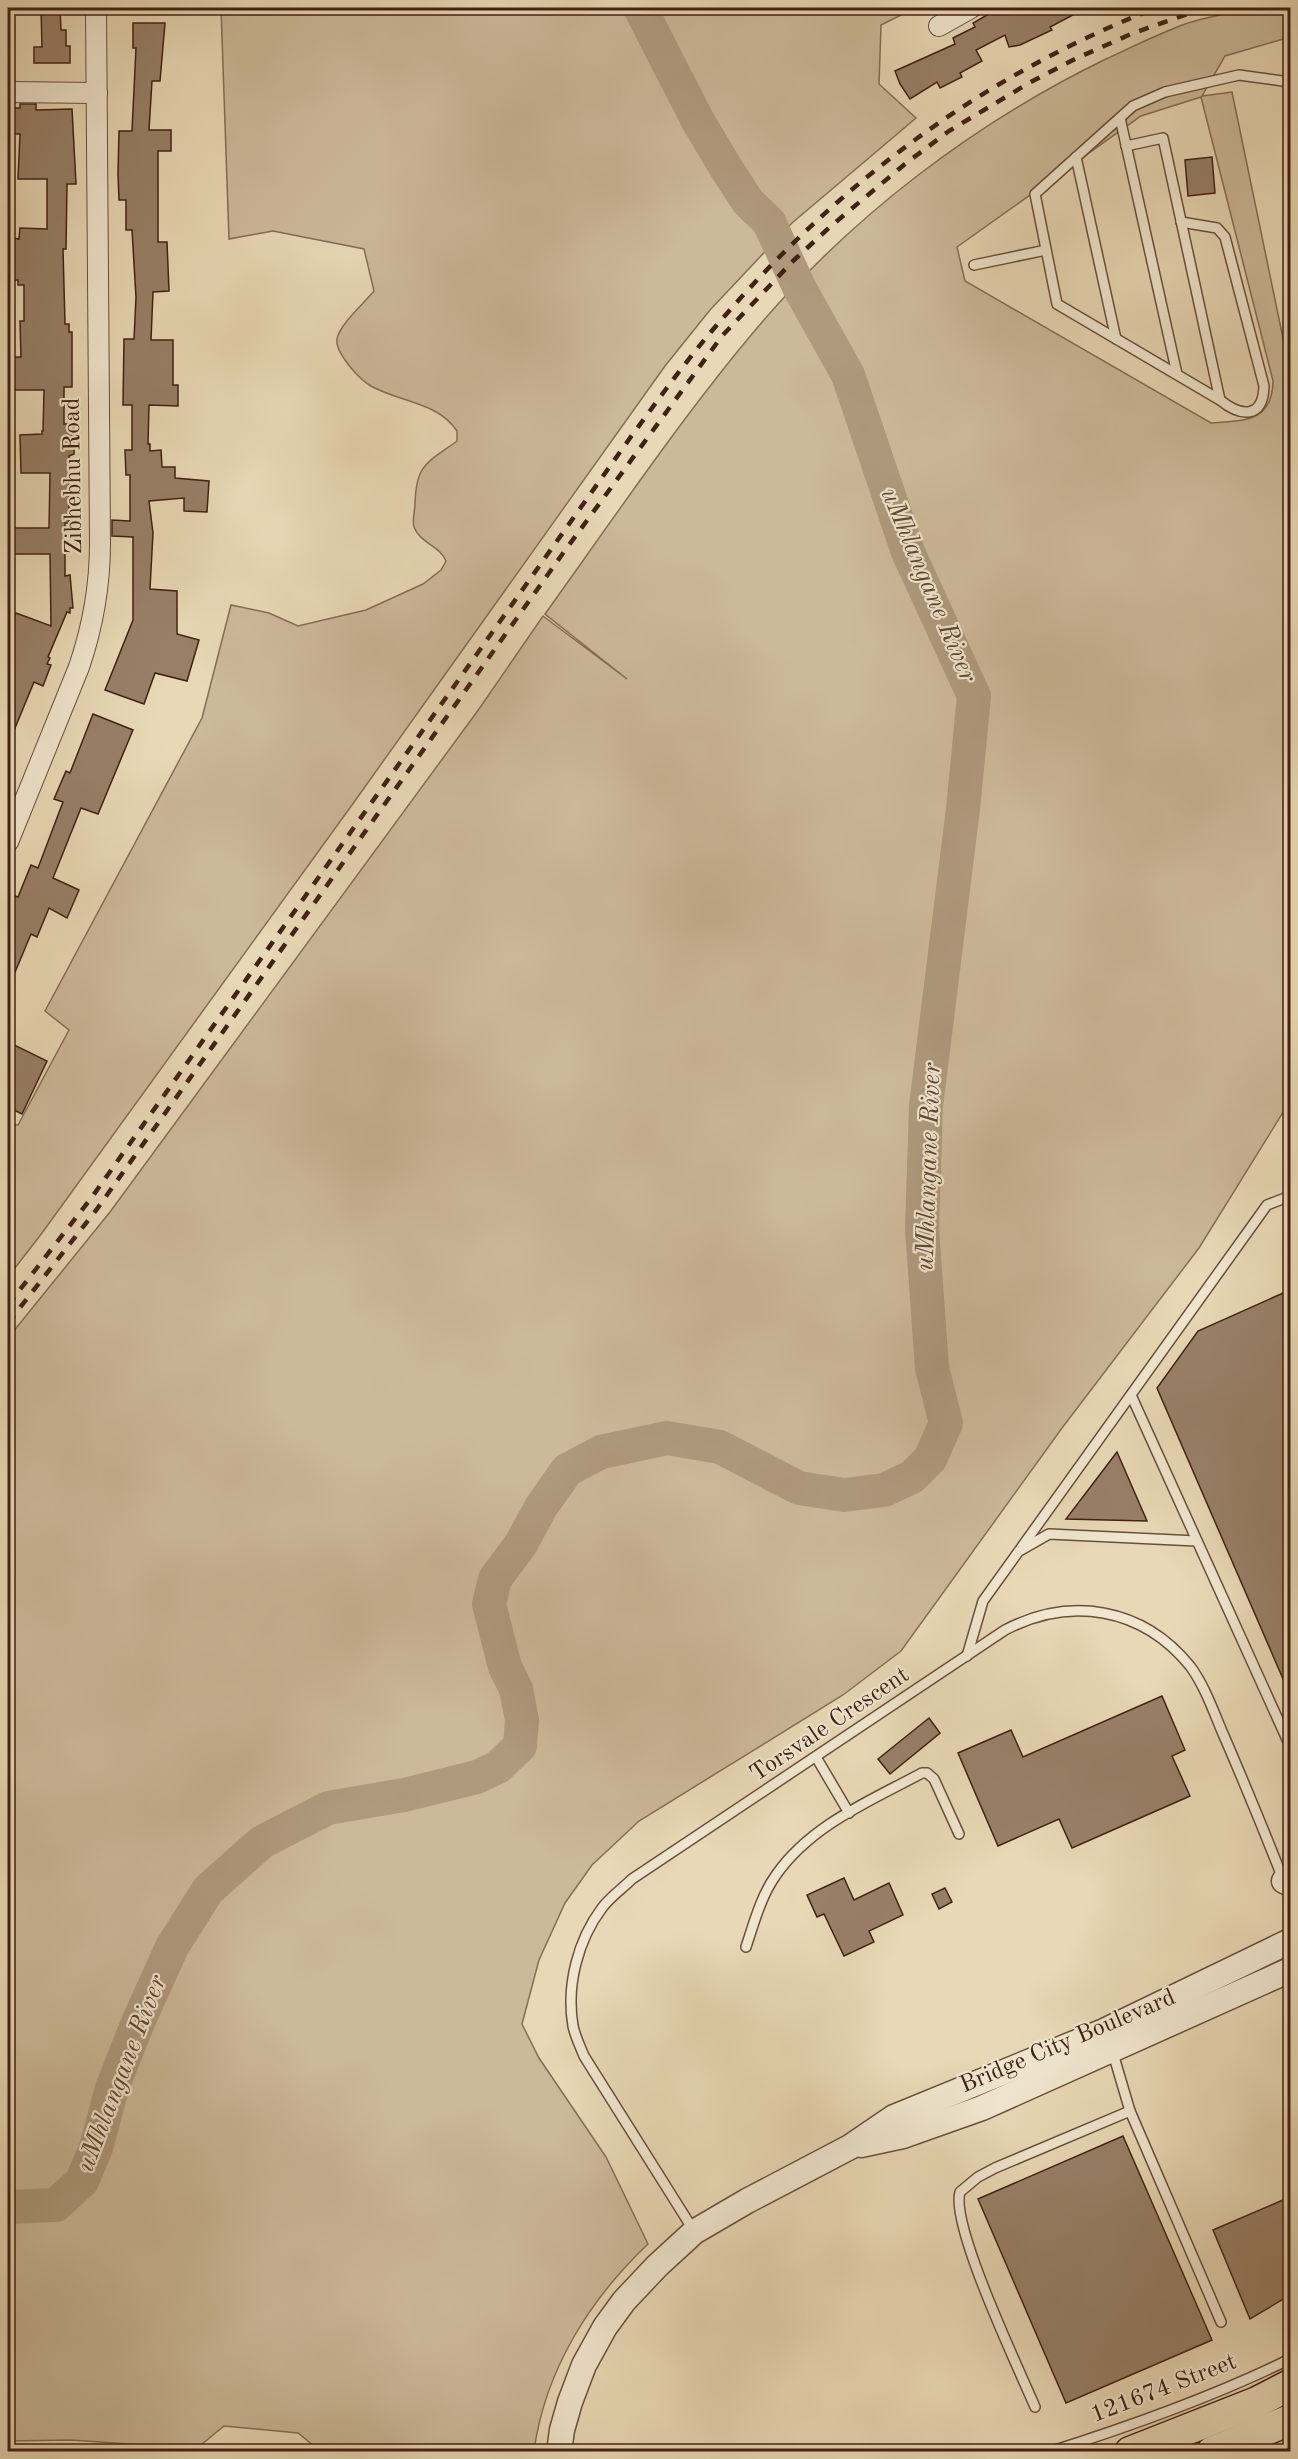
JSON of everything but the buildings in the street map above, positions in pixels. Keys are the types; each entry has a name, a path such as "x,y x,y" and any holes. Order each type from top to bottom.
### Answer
{"main road":[{"path":"1130,2451 1257,2402 1290,2385"},
{"path":"1212,2451 1290,2420"}],"street":[{"name":"Zibhebhu Road","path":"8,842 79,667 88,642 98,599 100,543 96,8"},
{"path":"939,26 971,8"},
{"path":"8,92 97,93"},
{"name":"Bridge City Boulevard","path":"1108,2041 1290,1941"},
{"name":"Bridge City Boulevard","path":"559,2451 570,2402 584,2365 605,2327 624,2301 694,2232 747,2201 850,2147 1108,2041 1290,1970"}],"lane":[{"path":"1181,222 1217,228 1225,237 1264,386 1264,397 1258,408 1248,413 1234,411 1177,374 1057,304 1035,194 1133,106 1165,92 1239,75 1290,82"},
{"path":"1120,118 1177,374"},
{"path":"1126,146 1163,138 1220,400"},
{"path":"1076,157 1116,339"},
{"path":"974,266 1046,250"},
{"path":"967,1656 983,1601 1268,1205 1290,1196"},
{"path":"1131,1395 1290,1746"},
{"path":"1019,1551 1049,1534 1197,1541"},
{"name":"Torsvale Crescent","path":"694,2232 584,2056 573,2027 571,1996 576,1962 585,1934 603,1906 632,1879 1005,1630 1042,1614 1077,1610 1095,1611 1140,1626 1166,1642 1191,1668 1203,1688 1288,1887"},
{"path":"816,1757 849,1813"},
{"path":"746,1947 762,1900 776,1875 796,1852 823,1827 922,1773 927,1773 934,1779 959,1834"},
{"path":"1108,2041 1130,2111 1221,2322"},
{"path":"1035,2407 974,2261 959,2211 960,2192 978,2177 995,2168 1130,2111"},
{"name":"121674 Street","path":"1049,2451 1122,2428 1260,2374 1290,2359"}],"shaded area":[{"path":"221,8 915,8 881,25 879,84 916,118 792,223 710,310 665,366 352,805 8,1277 8,1124 18,1125 69,1030 45,1011 202,718 231,605 269,613 298,626 366,610 423,584 441,570 446,561 417,532 413,519 421,472 431,460 457,441 457,431 449,421 429,408 368,384 347,363 337,345 342,327 374,291 364,249 273,231 229,239"},
{"path":"1256,8 1290,8 1290,37 1225,56 1202,96 1232,92 1290,372 1290,1101 1199,1248 1062,1428 901,1651 843,1695 639,1821 592,1865 565,1903 539,1960 522,2024 539,2058 606,2157 648,2244 607,2288 573,2338 548,2392 534,2451 320,2451 298,2433 224,2426 196,2449 72,2440 8,2441 8,1338 110,1212 479,709 543,616 627,679 545,614 702,397 757,328 794,287 874,211 963,143 1009,112 1057,84 1165,32 1203,19","holes":["1201,97 1273,381 1268,405 1262,412 1245,419 1211,423 965,281 957,247 1141,116"]}],"waterway":[{"name":"uMhlangane River","path":"8,2207 56,2205 82,2181 96,2148 112,2088 139,2020 172,1947 208,1890 262,1842 328,1808 404,1795 477,1777 498,1767 520,1746 522,1720 516,1689 505,1667 489,1604 495,1579 521,1544 541,1507 567,1470 601,1452 667,1438 720,1447 799,1488 844,1495 884,1490 912,1477 930,1459 946,1423 932,1368 922,1229 926,1106 963,809 974,696 908,552 848,375 800,289 769,222 748,202 726,168 698,121 640,8"}],"railway":[{"path":"8,1305 92,1197 630,438 683,367 762,274 862,181 916,139 972,101 1030,66 1092,35 1156,8"},
{"path":"8,1323 97,1209 561,556 722,336 793,261 831,226 905,164 949,131 1029,83 1075,59 1131,34 1204,8"}]}
